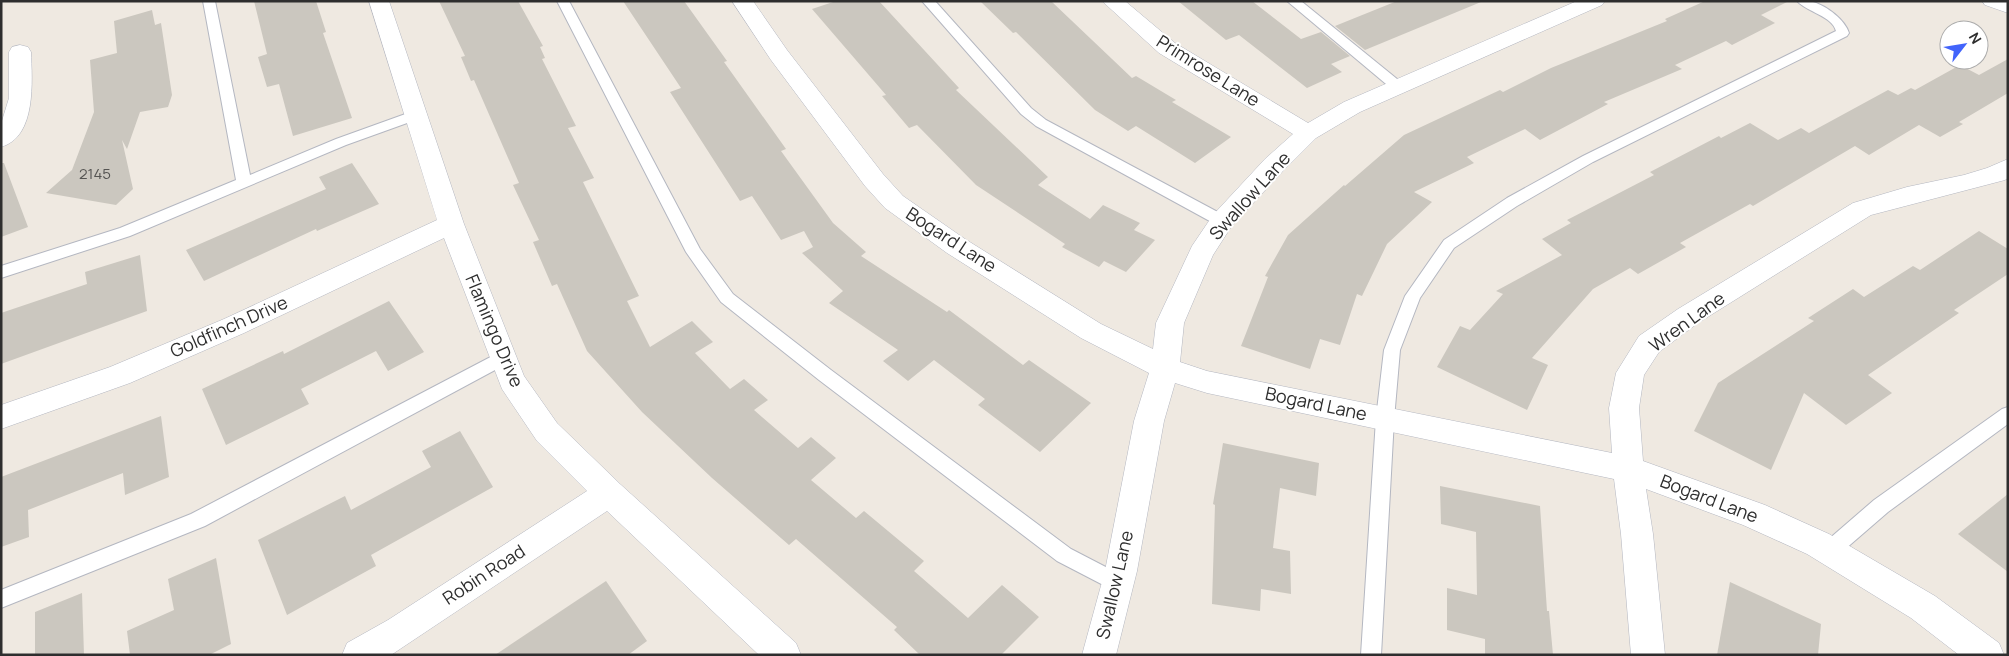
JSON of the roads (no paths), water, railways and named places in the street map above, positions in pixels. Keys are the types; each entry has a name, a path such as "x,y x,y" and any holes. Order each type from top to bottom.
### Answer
{"street":[{"name":"Flamingo Drive","path":"379,1 451,224 512,381 547,432 609,493 784,655"},
{"name":"Bogard Lane","path":"742,1 785,63 874,180 894,202 956,246 1091,331 1165,368 1207,382 1628,469 1754,515 1829,551 1923,607 1987,655"},
{"name":"Primrose Lane","path":"1112,1 1167,48 1308,133"},
{"name":"Swallow Lane","path":"1099,655 1118,583 1149,421 1165,368 1170,323 1201,253 1222,221 1274,165 1308,133 1352,107 1595,1"},
{"path":"1992,1 2008,7"},
{"path":"1,139 16,120 21,95 20,52"},
{"name":"Wren Lane","path":"1648,655 1637,534 1628,469 1624,408 1630,374 1649,344 1688,316 1862,209 1907,196 1966,184 1996,174 2008,167"},
{"name":"Goldfinch Drive","path":"1,417 120,375 234,326 451,224"},
{"name":"Robin Road","path":"359,655 609,493"}],"lane":[{"path":"209,1 244,183"},
{"path":"563,1 694,252 727,298 810,364 1064,555 1118,583"},
{"path":"928,1 1026,111 1041,123 1222,221"},
{"path":"1293,1 1397,86"},
{"path":"1371,655 1385,419 1392,350 1413,296 1450,244 1512,202 1588,159 1842,33 1842,26 1823,12 1803,1"},
{"path":"1,272 125,232 341,142 416,115"},
{"path":"1,599 198,520 247,492 356,437 502,358"},
{"path":"1829,551 1880,506 2008,414"}]}
